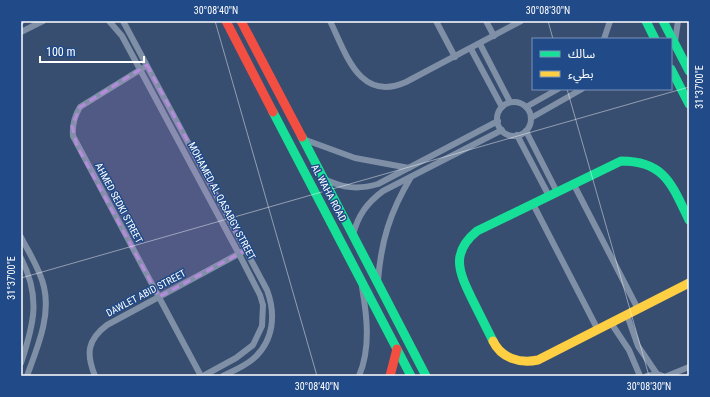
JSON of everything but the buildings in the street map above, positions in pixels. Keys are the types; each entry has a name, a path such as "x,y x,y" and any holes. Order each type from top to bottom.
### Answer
{"street":[{"path":"22,33 43,21"},
{"name":"MOHAMED AL QASABGY STREET","path":"109,21 122,36 239,254 260,295 263,305 262,326 256,340 245,352 202,376"},
{"name":"MOHAMED AL QASABGY STREET","path":"123,21 267,290 273,311 270,333 260,352 252,360 223,376"},
{"name":"AL WAHA ROAD","path":"226,21 397,349 413,376"},
{"path":"330,21 355,71 362,80 372,86 384,88 395,87 471,49 521,21"},
{"path":"436,21 455,57"},
{"path":"486,21 494,36"},
{"path":"604,38 610,21"},
{"path":"646,21 652,38"},
{"path":"663,21 689,71"},
{"path":"676,45 675,34 678,21"},
{"name":"AL WAHA ROAD","path":"242,22 425,374"},
{"path":"480,44 510,102"},
{"path":"471,49 502,107"},
{"name":"AHMED SEDKI STREET","path":"147,65 80,107 73,121 73,136 202,376"},
{"path":"672,71 689,104"},
{"path":"672,85 681,88"},
{"path":"526,107 556,90"},
{"path":"531,118 580,90"},
{"path":"510,102 519,102 526,107 531,118 530,125 526,131 517,135 506,133 502,130 498,121 499,112 502,107 510,102"},
{"path":"323,178 343,187 364,188 378,184 498,121"},
{"path":"352,235 356,221 363,209 372,199 383,191 502,130"},
{"path":"526,131 553,194"},
{"path":"517,135 553,194"},
{"path":"303,139 355,158 409,168"},
{"path":"689,220 665,175 655,167 645,162 633,160 621,161 477,231 468,237 462,246 458,257 458,268 462,278 495,345 502,354 512,360 523,363 535,362 689,283"},
{"path":"378,283 380,255 387,227 397,201 412,176"},
{"path":"573,183 638,309"},
{"path":"533,204 598,330"},
{"path":"21,237 39,272 44,286 46,302 44,324 27,376"},
{"name":"DAWLET ABID STREET","path":"95,376 90,362 89,351 92,340 98,331 246,250"},
{"path":"21,258 31,282 34,300 34,318 21,363"},
{"path":"359,376 367,338 367,321 361,280"},
{"path":"627,315 638,346 660,375"},
{"path":"611,323 629,350 640,376"},
{"path":"390,376 397,349"},
{"path":"667,376 689,367"},
{"path":"413,376 425,374"},
{"path":"647,376 660,375"}],"highlighted area":[{"path":"147,65 246,250 159,297 77,146 72,126 80,107"}],"traffic: fast":[{"path":"646,21 654,38"},
{"path":"663,21 672,38"},
{"path":"672,38 689,71"},
{"path":"672,71 689,104"},
{"path":"273,112 411,376"},
{"path":"302,137 426,376"},
{"path":"493,341 467,289 461,271 460,255 463,247 468,239 477,231 621,161 636,162 648,165 657,170 672,186 689,220"}],"traffic: slow":[{"path":"493,341 496,347 506,356 524,361 538,360 689,283"}],"traffic: jam":[{"path":"226,21 273,112"},
{"path":"241,21 302,137"},
{"path":"390,376 397,349"}]}
